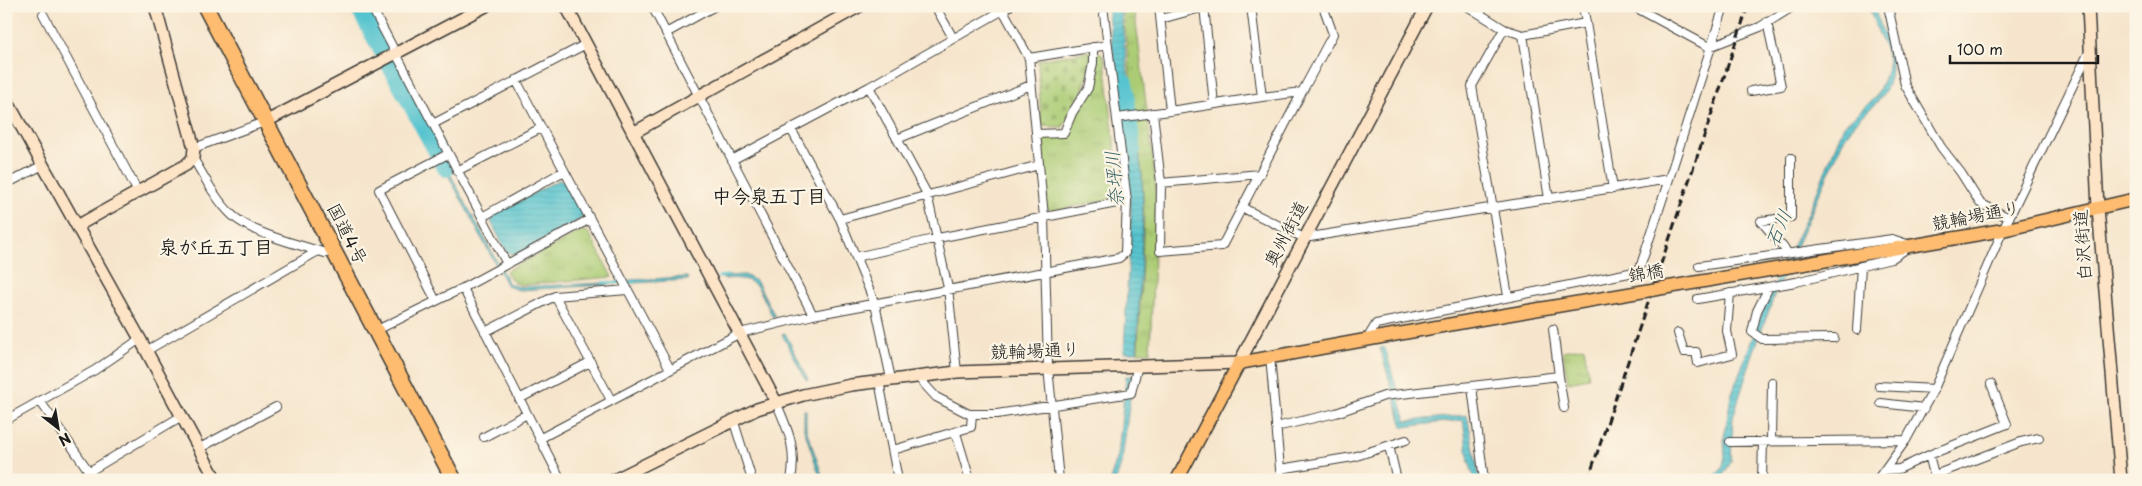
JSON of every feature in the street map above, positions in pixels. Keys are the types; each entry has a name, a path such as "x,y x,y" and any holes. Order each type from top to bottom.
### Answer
{"highway":[{"name":"国道4号","path":"205,6 454,480"}],"main road":[{"name":"競輪場通り","path":"1822,261 1912,246 2006,224 2098,208 2136,199"},
{"name":"錦橋","path":"1475,320 1822,261"},
{"name":"競輪場通り","path":"1239,362 1475,320"},
{"name":"奥州街道","path":"1177,480 1239,362"}],"street":[{"path":"155,6 193,153 219,201 234,217 254,229 325,253 334,251"},
{"path":"371,6 507,264"},
{"path":"77,226 186,165 193,153 267,121 486,6"},
{"path":"566,6 776,402 791,438 795,461 791,480"},
{"path":"652,6 813,315"},
{"path":"666,33 715,6"},
{"path":"632,133 860,6"},
{"path":"935,6 953,38"},
{"path":"539,438 740,333 813,315 948,288 1120,258 1125,254 1127,201 1103,6"},
{"path":"1159,6 1170,111"},
{"path":"1250,6 1262,97"},
{"path":"1153,113 1161,183 1160,251 1222,246 1332,34 1324,6"},
{"name":"奥州街道","path":"1239,362 1427,6"},
{"path":"1467,6 1504,29 1523,35 1586,23"},
{"path":"1583,6 1613,189"},
{"path":"1633,6 1709,47 1760,27 1794,6"},
{"path":"1367,339 1376,324 1639,271 1709,47 1724,6"},
{"path":"1888,6 1905,85 1941,147 1980,203 2006,224"},
{"name":"白沢街道","path":"2088,6 2098,208 2121,480"},
{"path":"1161,19 1205,7 1214,104"},
{"path":"732,160 869,87 1007,8 1029,58 1044,217 1048,367 1059,480"},
{"path":"43,14 138,192"},
{"path":"1751,91 1781,86 1767,22"},
{"path":"1504,29 1472,86 1508,296"},
{"path":"1523,35 1549,200"},
{"path":"433,124 586,44"},
{"path":"1029,58 1108,45"},
{"path":"1036,134 1064,133 1072,113 1088,88 1093,63 1092,47"},
{"path":"1877,480 1906,440 1934,389 2006,224 2090,50"},
{"path":"516,80 670,369"},
{"path":"897,139 1031,85"},
{"path":"869,87 927,194 948,288 957,372"},
{"path":"1116,118 1302,92"},
{"path":"6,99 140,339 180,417 216,480"},
{"path":"457,171 541,128"},
{"path":"790,128 840,219 875,304 898,480"},
{"path":"436,301 379,190 448,154"},
{"path":"1788,253 1761,221 1791,217 1791,158"},
{"path":"6,184 43,165"},
{"path":"840,219 1039,165"},
{"path":"482,217 564,171"},
{"path":"1161,183 1260,174"},
{"path":"1243,208 1304,238 1549,200 1669,179"},
{"path":"856,257 938,238 1127,201"},
{"path":"375,331 463,288 590,219"},
{"path":"1699,266 1892,239 1912,246"},
{"path":"1698,299 1769,286 1891,259 1912,246"},
{"path":"146,351 318,250"},
{"path":"1857,330 1861,266"},
{"path":"1769,286 1757,311 1752,332 1762,339 1834,338"},
{"path":"463,288 561,480"},
{"path":"485,332 555,296 627,289"},
{"path":"1678,333 1684,352 1696,352 1698,363 1732,354 1727,331 1730,293"},
{"path":"555,296 611,400"},
{"path":"1553,329 1564,408"},
{"path":"6,420 95,370 140,339"},
{"path":"1270,356 1281,480"},
{"path":"519,399 590,362"},
{"name":"競輪場通り","path":"614,480 733,419 776,402 827,390 915,375 957,372 1048,367 1239,362"},
{"path":"915,375 936,397 972,414 997,414 1131,393 1138,365"},
{"path":"1276,427 1336,413 1384,396 1559,376"},
{"path":"1762,480 1772,382"},
{"path":"1884,470 1899,469 1929,454 2007,424 1991,384"},
{"path":"1472,386 1484,480"},
{"path":"1879,386 1934,389"},
{"path":"40,401 95,480"},
{"path":"1881,403 1924,408"},
{"path":"198,449 276,407"},
{"path":"484,437 527,414"},
{"path":"893,450 956,433 971,427 972,414"},
{"path":"76,480 180,417"},
{"path":"733,419 752,480"},
{"path":"956,433 970,480"},
{"path":"1929,454 1935,477 2021,442 2039,438"},
{"path":"1280,469 1352,457 1406,440"},
{"path":"1730,442 1906,440"},
{"path":"1389,446 1397,480"}],"green space":[{"path":"1122,6 1134,6 1155,177 1156,207 1150,352 1138,352 1144,215 1142,175 1136,125 1122,127 1120,109 1134,107"},
{"path":"1090,51 1086,81 1063,127 1041,126 1038,60"},
{"path":"1098,52 1101,53 1105,60 1120,193 1115,198 1052,211 1046,207 1040,138 1042,136 1066,136 1091,89"},
{"path":"583,230 589,233 612,277 520,285 513,282 506,271"},
{"path":"1584,347 1589,378 1568,382 1563,351"}],"water":[{"path":"357,6 359,6 380,43 377,44"},
{"path":"1107,6 1120,6 1132,107 1120,108"},
{"path":"1868,6 1873,6 1890,54 1890,78 1886,90 1848,132 1844,139 1776,291 1753,354 1733,417 1731,462 1720,480 1710,480 1722,469 1725,457 1724,437 1731,396 1766,301 1808,214 1844,125 1876,97 1886,73 1888,57"},
{"path":"399,76 434,144 432,145 397,77"},
{"path":"1136,126 1142,175 1143,215 1137,352 1124,352 1131,213 1123,128"},
{"path":"447,168 509,284 519,287 605,283 605,285 519,290 507,286 445,169"},
{"path":"558,180 567,182 583,213 581,219 515,255 507,252 491,222 494,215"},
{"path":"745,275 757,282 775,316 773,317 760,291 751,282 723,279 723,276"},
{"path":"687,277 688,280 631,283 630,280"},
{"path":"785,333 808,379 806,380 782,334"},
{"path":"1380,348 1385,348 1406,421 1467,415 1480,480 1475,480 1469,462 1463,420 1403,427"},
{"path":"1126,376 1133,376 1122,461 1116,480 1110,480 1118,455"},
{"path":"804,410 806,410 806,429 824,480 821,480 804,429"}],"waterway":[{"path":"358,6 446,168"},
{"name":"奈坪川","path":"1124,83 1132,149"},
{"path":"719,277 727,276"},
{"path":"603,283 634,282"}],"railway":[{"path":"1588,480 1748,6"}],"district":[{"name":"中今泉五丁目","path":"769,196"},
{"name":"泉が丘五丁目","path":"216,247"}],"water label":[{"name":"石川","path":"1778,228"}]}
